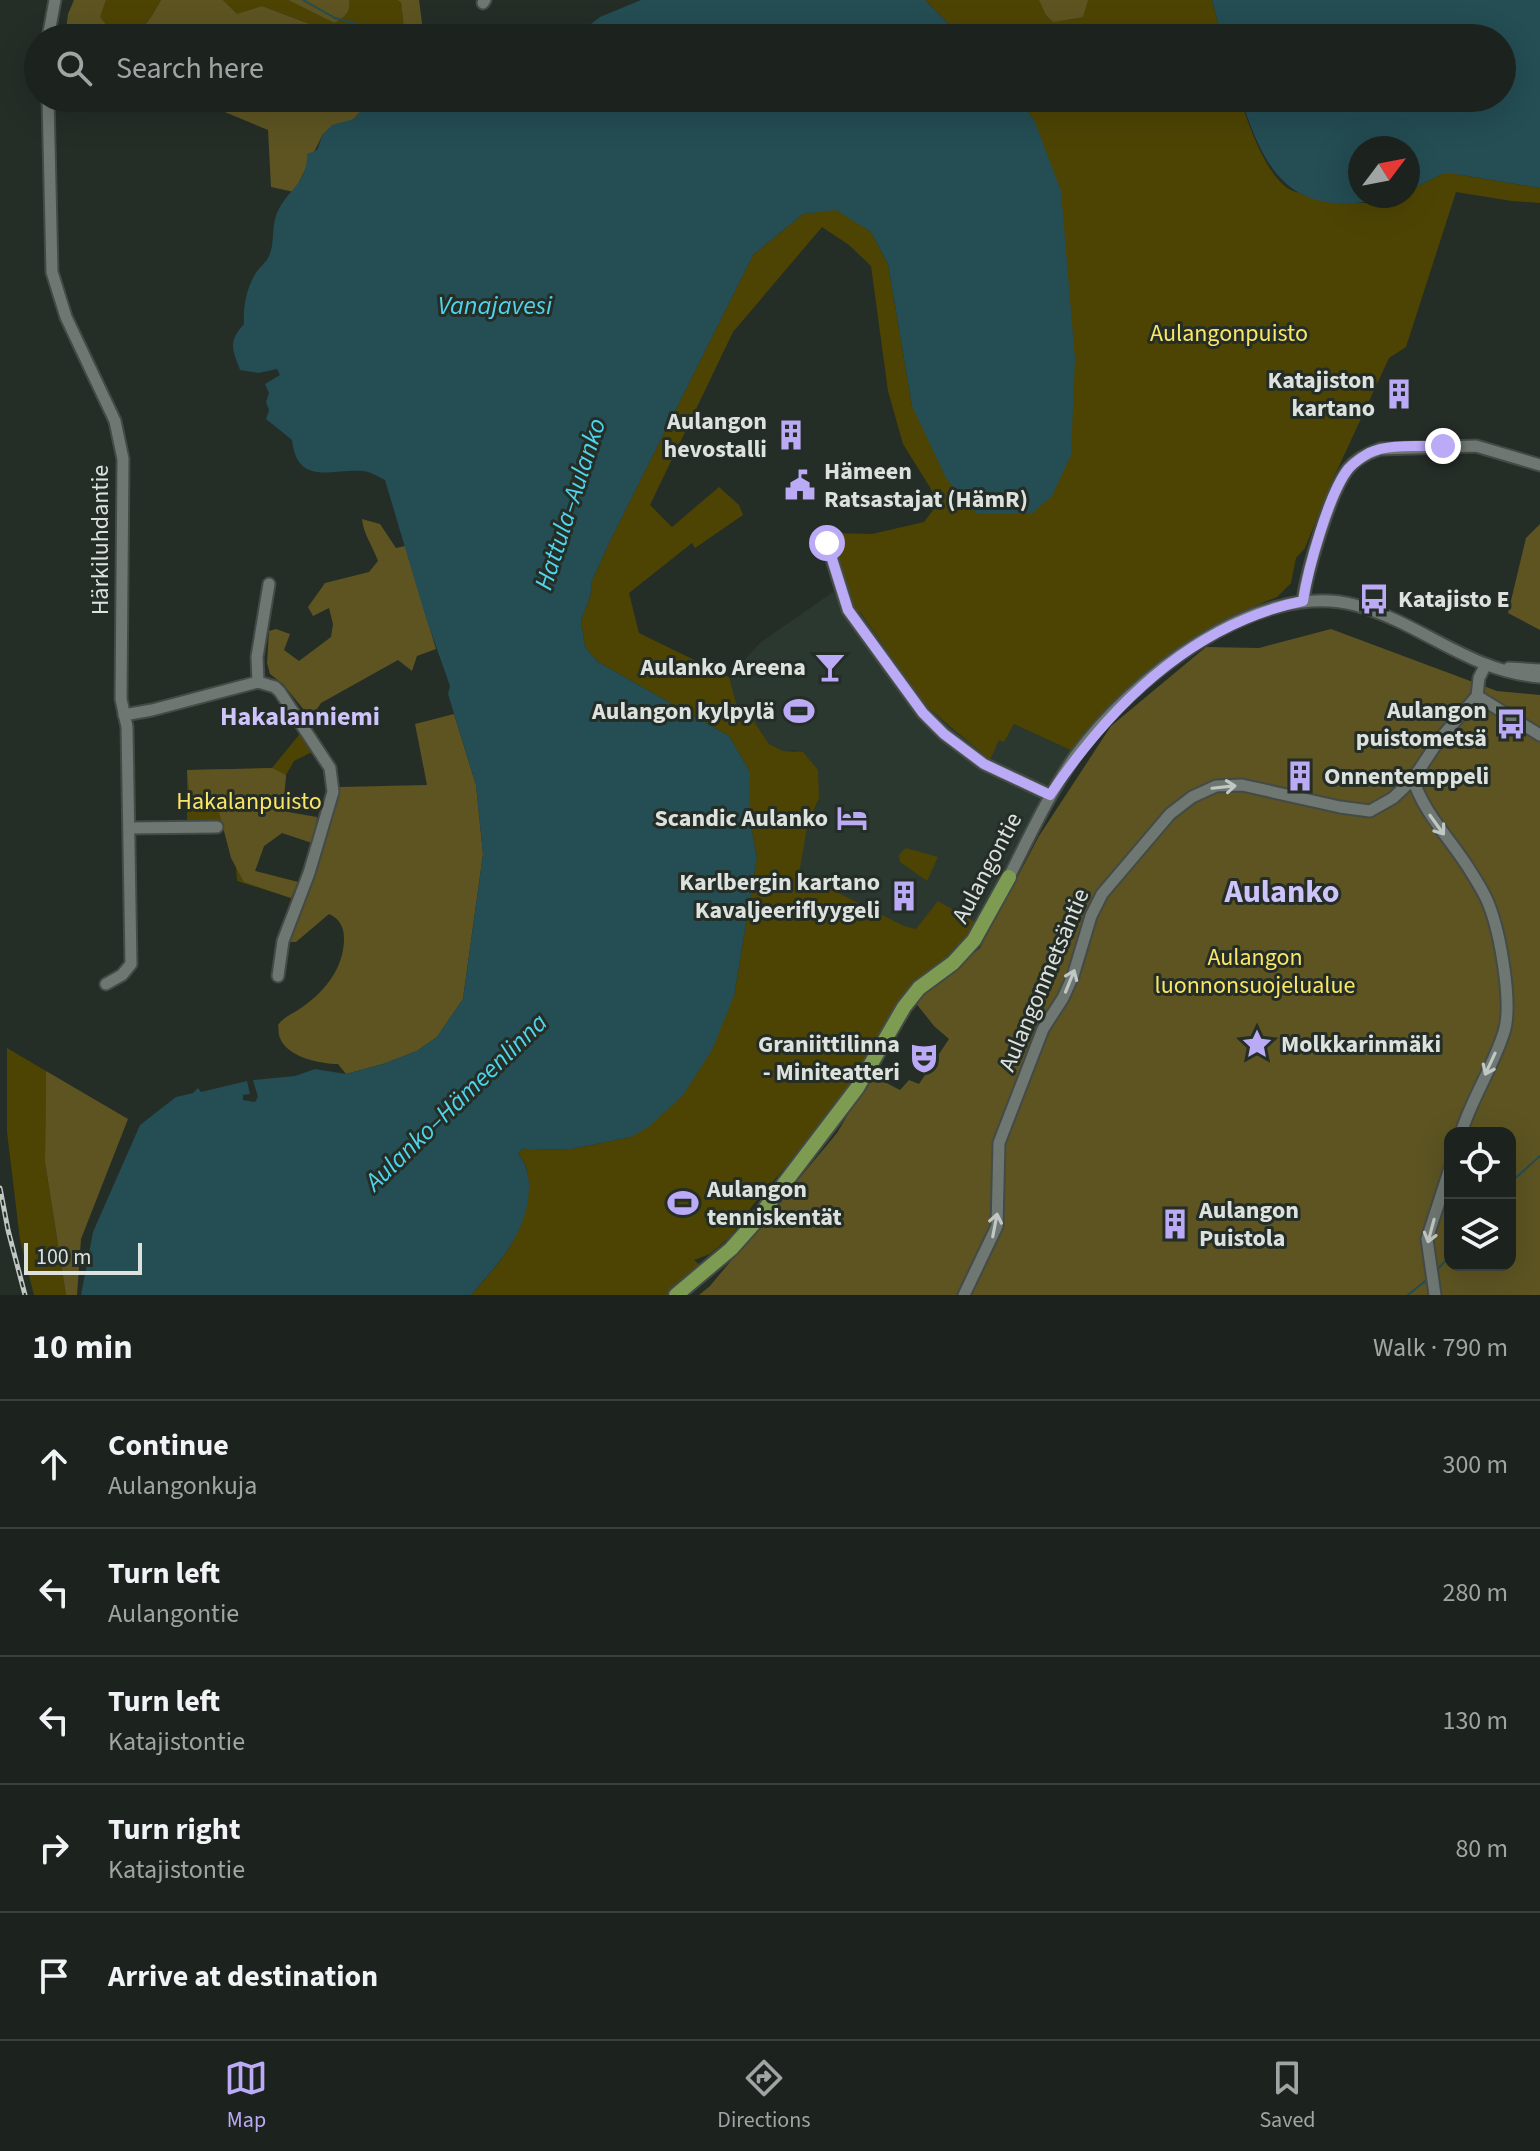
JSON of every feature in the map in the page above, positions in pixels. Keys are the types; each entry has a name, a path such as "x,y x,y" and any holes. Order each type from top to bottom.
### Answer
{"main road":[{"name":"Aulangontie","path":"676,1295 731,1249 755,1222 857,1088 904,1007 919,988 953,963 974,940 1009,877"}],"street":[{"path":"51,24 55,0"},
{"name":"Härkiluhdantie","path":"48,112 50,257 56,287 66,317 109,405 123,459 121,699 127,727 131,964 122,975 106,984"},
{"path":"1303,601 1306,578 1338,485 1348,469 1370,452 1380,449 1476,446 1540,465"},
{"path":"827,543 848,610 923,713 944,734 984,764 1050,795"},
{"path":"258,682 257,657 269,584"},
{"name":"Aulangontie","path":"1009,877 1050,795 1097,730 1175,659 1210,635 1251,615 1303,601 1352,604 1383,614 1485,666 1540,677"},
{"path":"1485,666 1487,681 1478,693 1540,735"},
{"name":"Aulangontie","path":"1499,670 1514,667 1540,670"},
{"path":"124,715 258,682 275,687 280,692 330,768 333,792 309,873 283,941 278,976"},
{"name":"Aulangonmetsäntie","path":"964,1295 997,1226 999,1143 1043,1029 1073,976 1091,916 1102,894 1170,814 1192,797 1216,786 1242,785 1370,811 1393,798 1413,779 1439,740 1478,693"},
{"path":"1413,779 1431,817 1470,870 1488,902 1495,923 1506,992 1508,1017 1504,1033 1463,1127"},
{"path":"129,828 217,827"},
{"path":"1435,1295 1427,1239 1444,1187"}],"shaded area":[{"path":"833,592 848,610 861,613 990,759 999,739 1010,732 1014,724 1077,753 980,925 916,929 904,926 798,873 808,823 819,798 796,750 783,751 769,744 751,717 736,704 729,677 760,643"}],"green space":[{"path":"74,0 106,0 100,17 106,24 67,24"},
{"path":"106,0 161,0 145,24 105,24 99,17"},
{"path":"161,0 223,0 237,14 262,6 310,24 145,24"},
{"path":"223,0 288,0 334,23 349,0 397,0 401,1 403,24 310,24 262,6 237,15"},
{"path":"288,0 349,0 349,8 334,23"},
{"path":"397,0 419,0 422,24 403,24 401,2"},
{"path":"925,0 1212,0 1218,24 948,24"},
{"path":"1039,0 1088,0 1083,17 1053,22"},
{"path":"225,112 360,112 354,119 323,134 294,192 271,187 268,130"},
{"name":"Aulangonpuisto","path":"1028,112 1245,112 1266,162 1282,183 1296,192 1348,201 1348,208 1420,208 1420,185 1442,174 1540,188 1540,203 1456,192 1406,347 1389,358 1305,548 1296,558 1291,583 1277,597 1233,615 1195,636 1170,656 1077,753 1014,724 1004,742 999,740 990,760 924,704 861,613 853,611 828,537 833,533 872,534 924,522 939,502 903,444 888,391 871,266 849,245 822,227 733,332 650,505 672,527 719,487 739,505 743,515 695,548 692,543 629,593 639,633 729,677 736,703 751,717 769,744 783,751 803,752 818,770 819,798 808,823 799,873 904,926 916,929 938,901 980,925 872,1055 838,1106 752,1206 731,1236 710,1254 694,1260 701,1266 667,1295 471,1295 509,1248 521,1222 528,1185 526,1166 518,1154 523,1148 571,1149 631,1137 734,996 757,857 750,822 750,772 729,736 598,662 585,647 581,621 592,581 609,543 753,255 803,214 836,209 871,232 888,264 912,406 1035,122"},
{"path":"362,519 380,524 396,548 405,546 436,649 417,656 412,671 398,660 321,703 315,712 308,715 283,684 270,674 267,663 269,631 276,629 290,634 284,650 299,661 331,637 333,624 329,608 313,616 308,607 325,583 369,572 378,561"},
{"path":"1540,524 1540,630 1508,613 1526,538"},
{"name":"Aulangon luonnonsuojelualue","path":"1331,629 1497,691 1540,695 1540,1295 699,1295 710,1286 837,1133 871,1075 900,1090 909,1080 919,1084 949,1039 915,1002 980,948 1039,836 1111,726 1206,647 1259,648"},
{"path":"454,714 476,785 483,854 463,999 437,1037 417,1051 346,1074 338,1064 314,1061 289,1050 280,1038 278,1025 307,1004 330,980 343,950 342,927 329,914 296,942 289,942 339,787 427,785 415,724"},
{"name":"Hakalanpuisto","path":"303,730 316,750 294,761 286,775 282,833 264,846 255,871 298,882 291,898 237,881 233,830 187,825 187,770 272,768"},
{"name":"Hakalanpuisto","path":"272,768 286,775 284,796 288,812 317,817 316,835 312,843 282,833 264,846 255,871 298,882 291,898 244,882 231,858 216,800 190,801 187,770"},
{"path":"906,848 938,857 927,881 900,862 899,855"},
{"path":"7,1048 46,1071 45,1162 66,1295 34,1295 20,1240 7,1132"},
{"path":"46,1071 128,1119 81,1239 77,1295 66,1295 45,1162"}],"water":[{"path":"641,0 925,0 948,24 591,24 600,17"},
{"path":"1212,0 1540,0 1540,188 1456,174 1442,174 1420,185 1420,136 1348,136 1348,203 1335,203 1292,189 1277,174 1263,153 1246,112 1516,112 1516,24 1218,24"},
{"name":"Vanajavesi","path":"360,112 1028,112 1061,191 1075,359 1071,455 1052,496 1031,514 977,514 946,478 912,406 888,264 871,232 836,210 803,214 753,255 609,543 592,581 581,621 585,647 598,662 729,736 750,772 750,822 757,857 734,996 712,1050 683,1095 650,1126 631,1137 571,1149 523,1148 518,1154 526,1168 529,1184 524,1216 511,1245 471,1295 81,1295 93,1232 140,1125 176,1097 193,1093 198,1088 201,1092 247,1081 250,1094 243,1095 243,1100 255,1102 258,1097 253,1080 295,1076 315,1069 346,1074 383,1064 417,1051 437,1037 463,999 483,854 476,785 448,694 450,686 426,618 385,480 365,471 317,472 301,464 292,440 266,419 269,393 265,384 280,375 277,369 259,373 240,370 233,346 244,324 251,282 271,251 277,213 300,180 307,154 317,150 323,134 332,125 354,119"}],"waterway":[{"path":"303,0 335,18 357,24"},
{"path":"1516,1178 1540,1156"},
{"path":"1436,1271 1444,1262"},
{"path":"1408,1295 1429,1278"}],"railway":[{"path":"0,1188 25,1295"}],"place":[{"name":"Katajiston kartano","path":"1399,394"},
{"name":"Aulangon hevostalli","path":"791,435"},
{"name":"Hämeen Ratsastajat (HämR)","path":"800,485"},
{"name":"Katajisto E","path":"1374,599"},
{"name":"Aulanko Areena","path":"830,667"},
{"name":"Aulangon kylpylä","path":"799,711"},
{"name":"Aulangon puistometsä","path":"1511,724"},
{"name":"Onnentemppeli","path":"1300,776"},
{"name":"Scandic Aulanko","path":"852,818"},
{"name":"Karlbergin kartano Kavaljeeriflyygeli","path":"904,896"},
{"name":"Molkkarinmäki","path":"1257,1044"},
{"name":"Graniittilinna - Miniteatteri","path":"924,1058"},
{"name":"Aulangon tenniskentät","path":"683,1203"},
{"name":"Aulangon Puistola","path":"1175,1224"}],"district":[{"name":"Hakalanniemi","path":"300,716"},
{"name":"Aulanko","path":"1282,892"}],"route":[{"path":"827,543 836,580 848,610 923,713 944,734 984,764 1050,795 1097,730 1175,659 1210,635 1251,615 1303,601 1306,578 1332,501 1348,469 1370,452 1380,449 1443,446"}],"water label":[{"name":"Hattula–Aulanko","path":"570,504"},
{"name":"Aulanko–Hämeenlinna","path":"456,1102"}]}
